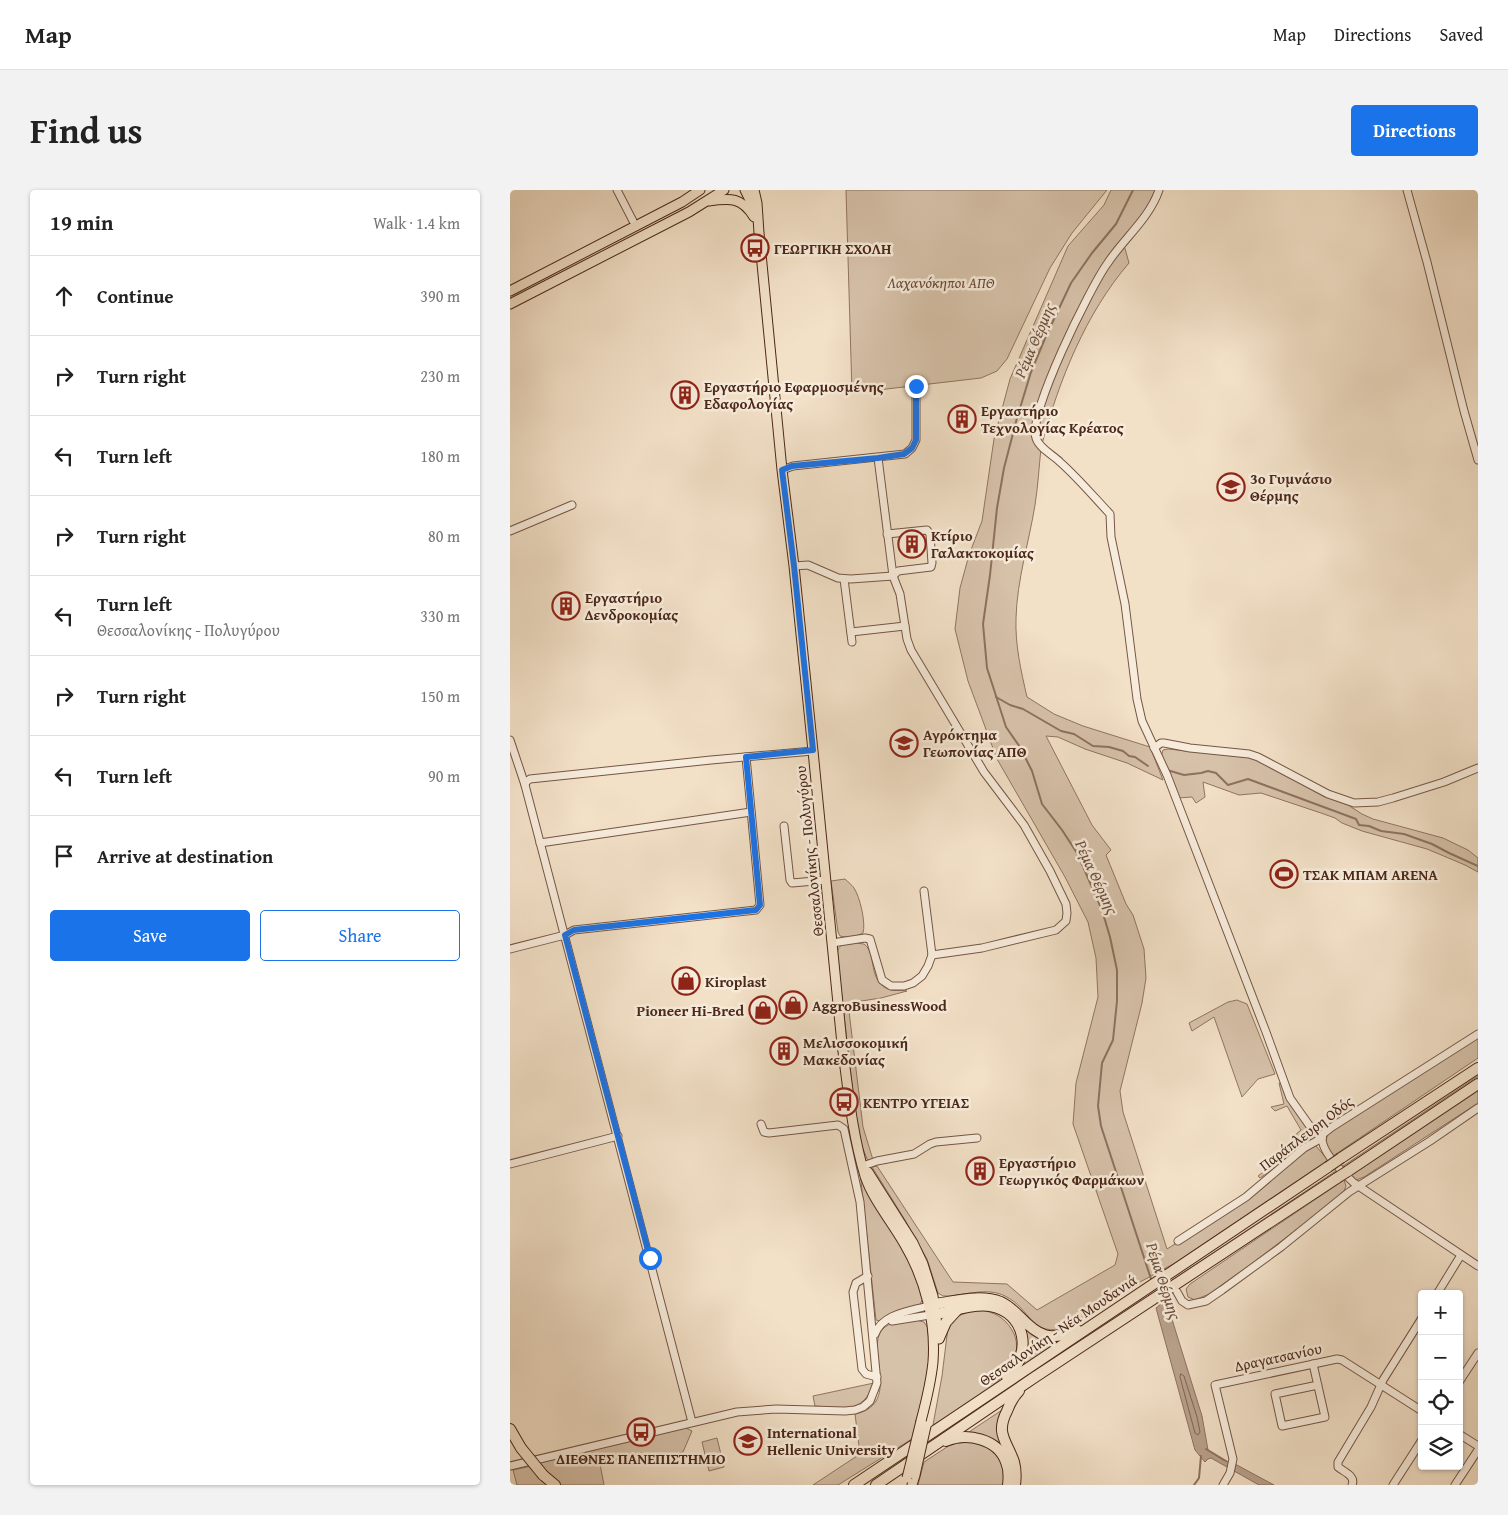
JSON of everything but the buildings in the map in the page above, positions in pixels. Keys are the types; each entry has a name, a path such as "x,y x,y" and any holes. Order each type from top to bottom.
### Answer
{"highway":[{"name":"Θεσσαλονίκη - Νέα Μουδανιά","path":"854,1485 1478,1068"},
{"name":"Θεσσαλονίκη - Νέα Μουδανιά","path":"876,1485 1035,1377 1147,1304 1173,1291 1478,1084"},
{"path":"932,1310 973,1298 992,1299 1007,1305 1036,1332 1051,1337 1067,1334 1114,1311"},
{"path":"932,1310 958,1310 985,1306 999,1309 1013,1319 1022,1335 1022,1354 1019,1363 986,1396"},
{"path":"939,1338 946,1322 958,1310"},
{"path":"1015,1485 1016,1472 1001,1426 1014,1397 1035,1377"},
{"path":"510,1429 521,1448 543,1475 554,1485"},
{"path":"932,1448 952,1439 965,1437 992,1444 1006,1461 1008,1485"}],"main road":[{"path":"510,291 682,202 700,190"},
{"path":"510,304 689,212 724,190"},
{"name":"Θεσσαλονίκης - Πολυγύρου","path":"745,190 756,214"},
{"name":"Θεσσαλονίκης - Πολυγύρου","path":"754,190 852,1120 858,1153 863,1166 873,1178 918,1252 927,1275 932,1310 939,1338 937,1376 909,1481"},
{"path":"706,202 727,199 739,201 756,214 758,190"},
{"name":"Θεσσαλονίκης - Πολυγύρου","path":"924,1422 933,1361 932,1310"}],"street":[{"path":"617,190 633,221"},
{"path":"1159,190 1148,213 1106,265 1093,288 1055,368 1039,408 1034,430 1035,437 1039,444 1060,461 1110,514 1111,538 1125,604 1137,699 1142,721 1167,775 1290,1098 1314,1132 1322,1138 1323,1145 1338,1168 1359,1186 1478,1266"},
{"path":"1407,190 1478,460"},
{"path":"782,470 792,466 904,454 912,448 916,440 916,386"},
{"path":"878,458 893,576 900,594 907,639 911,650 984,772 1024,825 1050,871 1066,904 1067,913 1066,921 1056,930 982,948 932,955"},
{"path":"510,531 572,505"},
{"path":"794,566 808,564 844,579 893,576 898,571 931,567 930,534 927,530 887,534"},
{"path":"844,579 852,642"},
{"path":"851,632 905,626"},
{"path":"510,740 525,784 692,1422"},
{"path":"1154,748 1164,743 1190,748 1249,754 1328,794 1347,801 1363,803 1393,798 1444,782 1478,768"},
{"path":"525,784 528,780 813,750"},
{"path":"510,948 565,935 574,930 756,910 760,905 746,757"},
{"path":"540,843 751,812"},
{"path":"784,826 790,880 795,883 826,880"},
{"path":"832,943 865,938 870,939 882,980 891,986 904,986 913,983 922,976 932,955 924,891"},
{"name":"Παράπλευρη Οδός","path":"1178,1240 1246,1197 1304,1148 1322,1138 1323,1134 1332,1127 1478,1034"},
{"path":"1173,1291 1188,1305 1206,1301 1281,1247 1359,1186 1368,1182 1478,1108"},
{"path":"510,1466 737,1412 776,1409 846,1411 856,1410 870,1401 877,1383 874,1337 860,1202 844,1129 838,1125 769,1134 764,1132 761,1124"},
{"path":"510,1164 618,1136"},
{"path":"863,1166 876,1161 914,1154 933,1143 977,1138"},
{"path":"1368,1182 1371,1194"},
{"path":"1440,1290 1461,1256"},
{"path":"868,1276 856,1283 853,1292 862,1369 866,1374 877,1377"},
{"path":"874,1337 880,1324 890,1318 932,1310"},
{"path":"1352,1485 1354,1481 1352,1478 1338,1467 1337,1464 1371,1407 1381,1384 1418,1324"},
{"path":"1460,1380 1478,1353"},
{"name":"Δραγατσανίου","path":"1224,1484 1230,1474 1233,1459 1215,1385 1334,1359 1340,1360 1418,1407"},
{"path":"1313,1364 1318,1385 1325,1417 1282,1426 1275,1394 1318,1385"},
{"path":"1463,1437 1478,1446"},
{"path":"1393,1485 1418,1446"},
{"path":"1456,1485 1478,1450"}],"green space":[{"name":"Λαχανόκηποι ΑΠΘ","path":"846,190 1107,190 1072,233 1050,268 1007,359 997,371 981,378 852,393"},
{"path":"1111,190 1157,190 1150,208 1120,244 1049,374 1034,414 1033,437 1041,448 1038,484 1021,575 1016,618 1017,648 1027,697 1054,714 1083,726 1150,747 1163,780 1127,763 1085,749 1058,737 1046,736 1092,825 1111,850 1106,855 1126,904 1133,915 1144,949 1146,978 1142,1003 1120,1091 1123,1112 1167,1249 1245,1200 1312,1146 1315,1145 1328,1160 1175,1263 1129,1288 1068,1327 1055,1330 1038,1326 1014,1302 998,1293 976,1292 943,1296 938,1293 927,1259 872,1167 877,1166 953,1282 1007,1284 1037,1310 1115,1265 1118,1254 1073,1124 1076,1083 1098,997 1096,958 1088,922 1065,877 997,759 968,681 955,629 960,588 969,555 982,521 994,439 1010,379 1068,246 1104,205"},
{"path":"1124,245 1129,263 1100,303 1087,325 1066,372 1042,444 1037,437 1036,427 1056,369 1099,279"},
{"path":"1163,750 1252,758 1261,761 1323,796 1348,805 1373,819 1443,838 1468,850 1478,858 1478,872 1427,849 1362,831 1335,818 1261,793 1239,795 1203,782 1205,797 1196,803 1192,797 1178,798 1160,761"},
{"path":"845,879 856,892 863,917 863,933 852,937 840,936 838,932 831,881"},
{"path":"856,943 864,944 868,948 875,975 883,987 891,990 907,991 881,998 848,1003 863,1127 873,1160 868,1161 857,1128 837,954 841,946"},
{"path":"1237,1000 1247,1004 1275,1074 1258,1079 1242,1097 1214,1017 1192,1031 1189,1023 1228,1002"},
{"path":"1478,1036 1478,1058 1333,1156 1328,1148 1328,1134"},
{"path":"1478,1076 1478,1080 1164,1289 1162,1287"},
{"path":"1279,1083 1281,1083 1287,1100 1314,1137 1260,1178 1258,1176 1296,1147 1294,1136 1301,1130 1287,1106 1275,1111 1271,1107 1284,1104"},
{"path":"1478,1090 1478,1103 1364,1177 1356,1180 1349,1176"},
{"path":"860,1172 904,1246 924,1297 919,1306 890,1315 880,1321 876,1320"},
{"path":"1344,1180 1346,1186 1344,1191 1331,1203 1250,1265 1209,1294 1195,1300 1188,1297 1186,1289 1190,1284"},
{"path":"981,1310 999,1316 1012,1330 1017,1345 1014,1360 1005,1374 992,1386 960,1409 933,1425 948,1327 956,1317 971,1311"},
{"path":"916,1320 924,1322 928,1328 930,1369 915,1437 838,1485 813,1485 860,1454 855,1414 870,1408 877,1398 880,1387 877,1347 879,1336 888,1325"},
{"path":"1021,1323 1039,1338 1050,1341 1063,1341 1020,1370"},
{"path":"874,1383 864,1400 858,1405 843,1408 815,1406 813,1396"},
{"path":"1008,1406 1003,1451 963,1436"},
{"path":"684,1427 692,1431 683,1452 644,1462 642,1453 600,1464 604,1485 559,1485 536,1462"},
{"path":"717,1438 724,1467 709,1471 702,1442"},
{"path":"962,1442 978,1442 999,1454 1007,1485 918,1485 924,1462 950,1445"},
{"path":"531,1466 548,1485 517,1485 513,1470"}],"water":[{"path":"1166,1300 1202,1416 1208,1450 1223,1460 1235,1464 1274,1485 1259,1485 1211,1458 1205,1462 1195,1450 1156,1308"}],"waterway":[{"name":"Ρέμα Θέρμης","path":"1133,190 1116,224 1071,283 1031,372 1004,468 997,508 983,624 987,668 1006,727 1020,747 1032,771 1042,804 1077,853 1102,910 1110,937 1117,970 1117,1001 1113,1040 1102,1063 1098,1106 1101,1126 1152,1282"},
{"path":"996,697 1010,705 1023,709 1061,731 1074,734 1093,746 1109,747 1123,751 1148,766"},
{"path":"1167,770 1184,775 1208,771 1216,773 1228,785 1248,779 1356,819 1359,825 1369,826 1381,831 1404,834 1432,844 1478,866"},
{"path":"1206,1449 1226,1461"},
{"name":"Ρέμα Θέρμης","path":"1194,1485 1199,1478 1201,1456"}],"place":[{"name":"ΓΕΩΡΓΙΚΗ ΣΧΟΛΗ","path":"755,248"},
{"name":"Εργαστήριο Εφαρμοσμένης Εδαφολογίας","path":"685,395"},
{"name":"Εργαστήριο Τεχνολογίας Κρέατος","path":"962,419"},
{"name":"3ο Γυμνάσιο Θέρμης","path":"1231,487"},
{"name":"Κτίριο Γαλακτοκομίας","path":"912,544"},
{"name":"Εργαστήριο Δενδροκομίας","path":"566,606"},
{"name":"Αγρόκτημα Γεωπονίας ΑΠΘ","path":"904,743"},
{"name":"ΤΣΑΚ ΜΠΑΜ ARENA","path":"1284,874"},
{"name":"Kiroplast","path":"686,981"},
{"name":"AggroBusinessWood","path":"793,1005"},
{"name":"Pioneer Hi-Bred","path":"763,1010"},
{"name":"Μελισσοκομική Μακεδονίας","path":"784,1051"},
{"name":"ΚΕΝΤΡΟ ΥΓΕΙΑΣ","path":"844,1102"},
{"name":"Εργαστήριο Γεωργικός Φαρμάκων","path":"980,1171"},
{"name":"ΔΙΕΘΝΕΣ ΠΑΝΕΠΙΣΤΗΜΙΟ","path":"641,1432"},
{"name":"International Hellenic University","path":"748,1441"}],"route":[{"path":"650,1258 565,935 574,930 756,910 759,908 746,757 813,750 782,470 792,466 904,454 912,448 916,440 916,386"}]}
